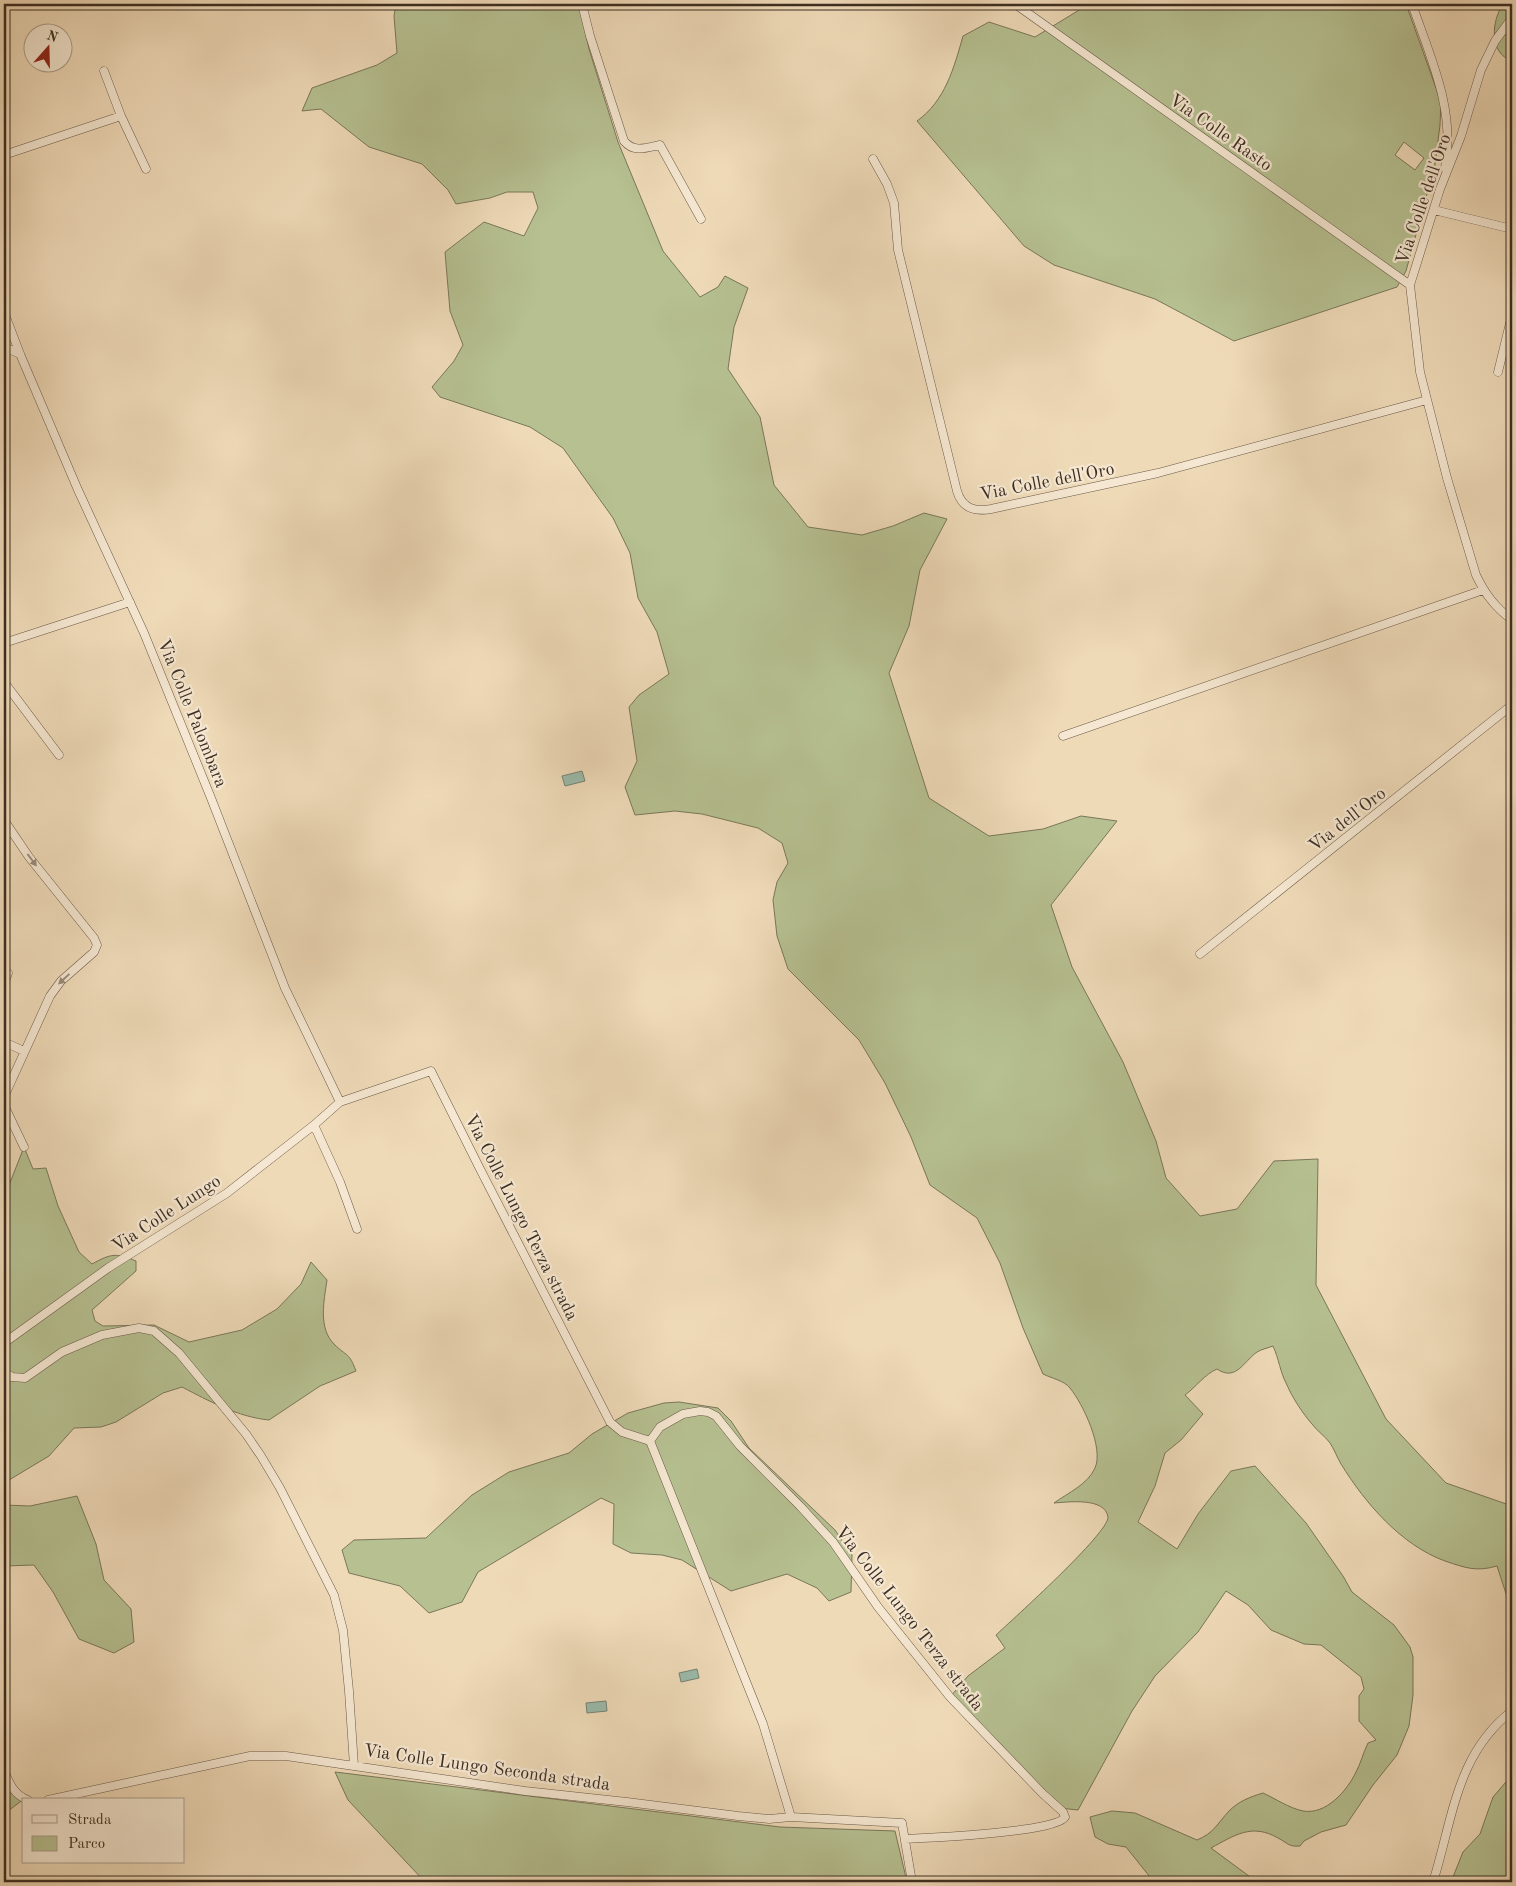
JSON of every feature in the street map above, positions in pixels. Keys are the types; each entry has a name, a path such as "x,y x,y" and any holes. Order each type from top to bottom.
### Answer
{"street":[{"path":"582,4 590,36 624,141 636,149 660,145 701,220"},
{"name":"Via Colle Rasto","path":"1015,4 1410,285"},
{"path":"1412,4 1441,86 1446,109 1448,151 1440,189"},
{"name":"Via Colle dell'Oro","path":"1512,18 1486,57 1461,136 1440,189 1410,285 1420,372 1447,478 1476,575 1483,590 1497,608 1512,620"},
{"path":"104,71 121,116 146,169"},
{"path":"4,155 121,116"},
{"name":"Via Colle dell'Oro","path":"873,159 887,184 894,203 898,250 956,491 962,503 971,509 981,511 1158,473 1427,400"},
{"path":"1434,210 1512,229"},
{"name":"Via Colle Palombara","path":"4,312 78,490 144,633 285,988 340,1102"},
{"path":"1498,372 1512,316"},
{"path":"4,347 20,354"},
{"path":"1063,736 1483,590"},
{"path":"4,643 130,602"},
{"path":"4,682 59,755"},
{"name":"Via dell'Oro","path":"1200,954 1512,705"},
{"path":"4,820 30,857 94,938 97,945 94,952 55,988 44,1006 4,1097"},
{"path":"4,984 8,973"},
{"path":"4,1042 24,1051"},
{"name":"Via Colle Lungo Terza strada","path":"340,1102 431,1071 610,1422 622,1432 650,1441 660,1427 683,1414 700,1411 716,1416 740,1446 833,1542 878,1607 950,1697 1042,1793 1063,1812 1065,1817 1060,1822 1019,1830 905,1839"},
{"name":"Via Colle Lungo","path":"4,1343 108,1268 227,1193 314,1125 340,1102"},
{"path":"4,1106 24,1148"},
{"path":"314,1125 340,1182 358,1229"},
{"name":"Via Colle Lungo Seconda strada","path":"4,1372 12,1378 25,1378 62,1352 102,1335 139,1328 154,1331 179,1354 246,1434 261,1456 280,1488 334,1595 343,1630 354,1766 525,1791 738,1816 769,1819 791,1817"},
{"path":"650,1441 762,1724 791,1817 902,1823 912,1882"},
{"path":"1433,1882 1446,1840 1456,1796 1466,1771 1482,1740 1496,1724 1512,1711"},
{"path":"57,1798 250,1756 286,1756 354,1766"},
{"path":"4,1770 10,1784 17,1793 25,1798"}],"green space":[{"path":"396,4 579,4 589,49 618,142 663,251 700,297 718,287 725,276 748,288 734,327 728,369 760,417 774,485 808,527 862,535 893,526 924,513 947,519 920,570 909,626 889,673 929,798 989,836 1043,829 1081,816 1117,821 1051,905 1072,967 1123,1062 1156,1141 1166,1178 1200,1216 1237,1209 1274,1161 1318,1159 1316,1285 1386,1419 1446,1483 1512,1506 1512,1559 1508,1561 1512,1574 1512,1612 1497,1566 1483,1569 1459,1566 1429,1554 1399,1534 1373,1508 1341,1464 1330,1443 1301,1410 1285,1380 1273,1346 1257,1352 1235,1372 1229,1373 1217,1369 1213,1371 1185,1395 1203,1414 1181,1440 1165,1453 1155,1486 1138,1522 1177,1549 1198,1514 1231,1471 1255,1466 1306,1523 1352,1592 1394,1625 1410,1647 1413,1657 1413,1695 1409,1726 1397,1755 1373,1785 1346,1825 1321,1832 1304,1841 1300,1846 1290,1845 1260,1831 1252,1831 1236,1835 1211,1848 1257,1882 1154,1882 1126,1847 1108,1844 1095,1837 1090,1817 1112,1811 1135,1813 1197,1840 1211,1831 1237,1805 1263,1793 1288,1806 1303,1811 1320,1809 1335,1800 1347,1787 1358,1769 1368,1743 1376,1740 1359,1721 1359,1696 1364,1689 1361,1677 1321,1645 1304,1644 1271,1630 1248,1605 1226,1591 1198,1632 1155,1676 1132,1711 1078,1810 1059,1808 950,1697 968,1676 1005,1648 996,1635 1077,1557 1104,1526 1108,1517 1100,1506 1085,1502 1054,1503 1088,1479 1095,1468 1097,1449 1091,1426 1081,1404 1070,1388 1043,1374 1023,1328 1000,1263 977,1218 930,1185 911,1137 885,1083 859,1040 788,969 777,936 773,900 777,882 788,863 782,843 758,828 702,814 675,811 635,815 625,787 637,761 629,707 639,695 669,674 657,632 638,598 630,553 613,518 563,448 530,427 440,397 432,387 454,361 463,345 450,311 445,252 484,222 524,236 538,208 533,192 507,192 490,198 456,204 448,190 422,164 369,147 321,109 302,111 312,88 377,65 397,53 394,16"},
{"path":"1089,4 1406,4 1441,102 1435,165 1406,271 1397,287 1234,341 1155,299 1054,265 1024,246 917,121 935,104 947,83 963,36 989,22 1035,37","holes":["1404,142 1424,158 1415,170 1395,155"]},
{"path":"1503,4 1512,4 1512,61 1504,57 1499,51 1494,36 1496,19"},
{"path":"24,1147 33,1169 46,1168 58,1206 79,1252 92,1264 114,1255 136,1261 136,1271 92,1310 95,1321 103,1326 154,1325 189,1342 242,1330 277,1309 301,1284 311,1262 327,1280 323,1314 329,1338 349,1358 356,1371 320,1386 269,1420 235,1412 182,1387 163,1393 116,1422 101,1427 74,1428 49,1456 4,1483 4,1198"},
{"path":"679,1402 718,1408 731,1421 749,1448 835,1530 852,1555 851,1592 829,1601 817,1588 787,1574 731,1591 682,1560 662,1555 631,1553 613,1544 614,1504 601,1498 478,1572 462,1602 429,1613 400,1586 349,1573 342,1550 354,1540 426,1538 472,1495 509,1472 569,1453 592,1434 628,1413 664,1403"},
{"path":"77,1496 96,1544 104,1580 131,1609 134,1642 114,1653 79,1639 53,1592 34,1565 4,1566 4,1505 30,1506"},
{"path":"4,1770 23,1798 4,1814"},
{"path":"335,1772 780,1827 895,1831 907,1882 425,1882 348,1800"},
{"path":"1512,1775 1512,1882 1451,1882 1463,1852 1480,1834 1493,1797"}],"shaded area":[{"path":"582,771 585,781 565,786 562,776"},
{"path":"697,1669 699,1678 681,1682 679,1673"},
{"path":"606,1701 607,1711 587,1713 586,1703"}]}
